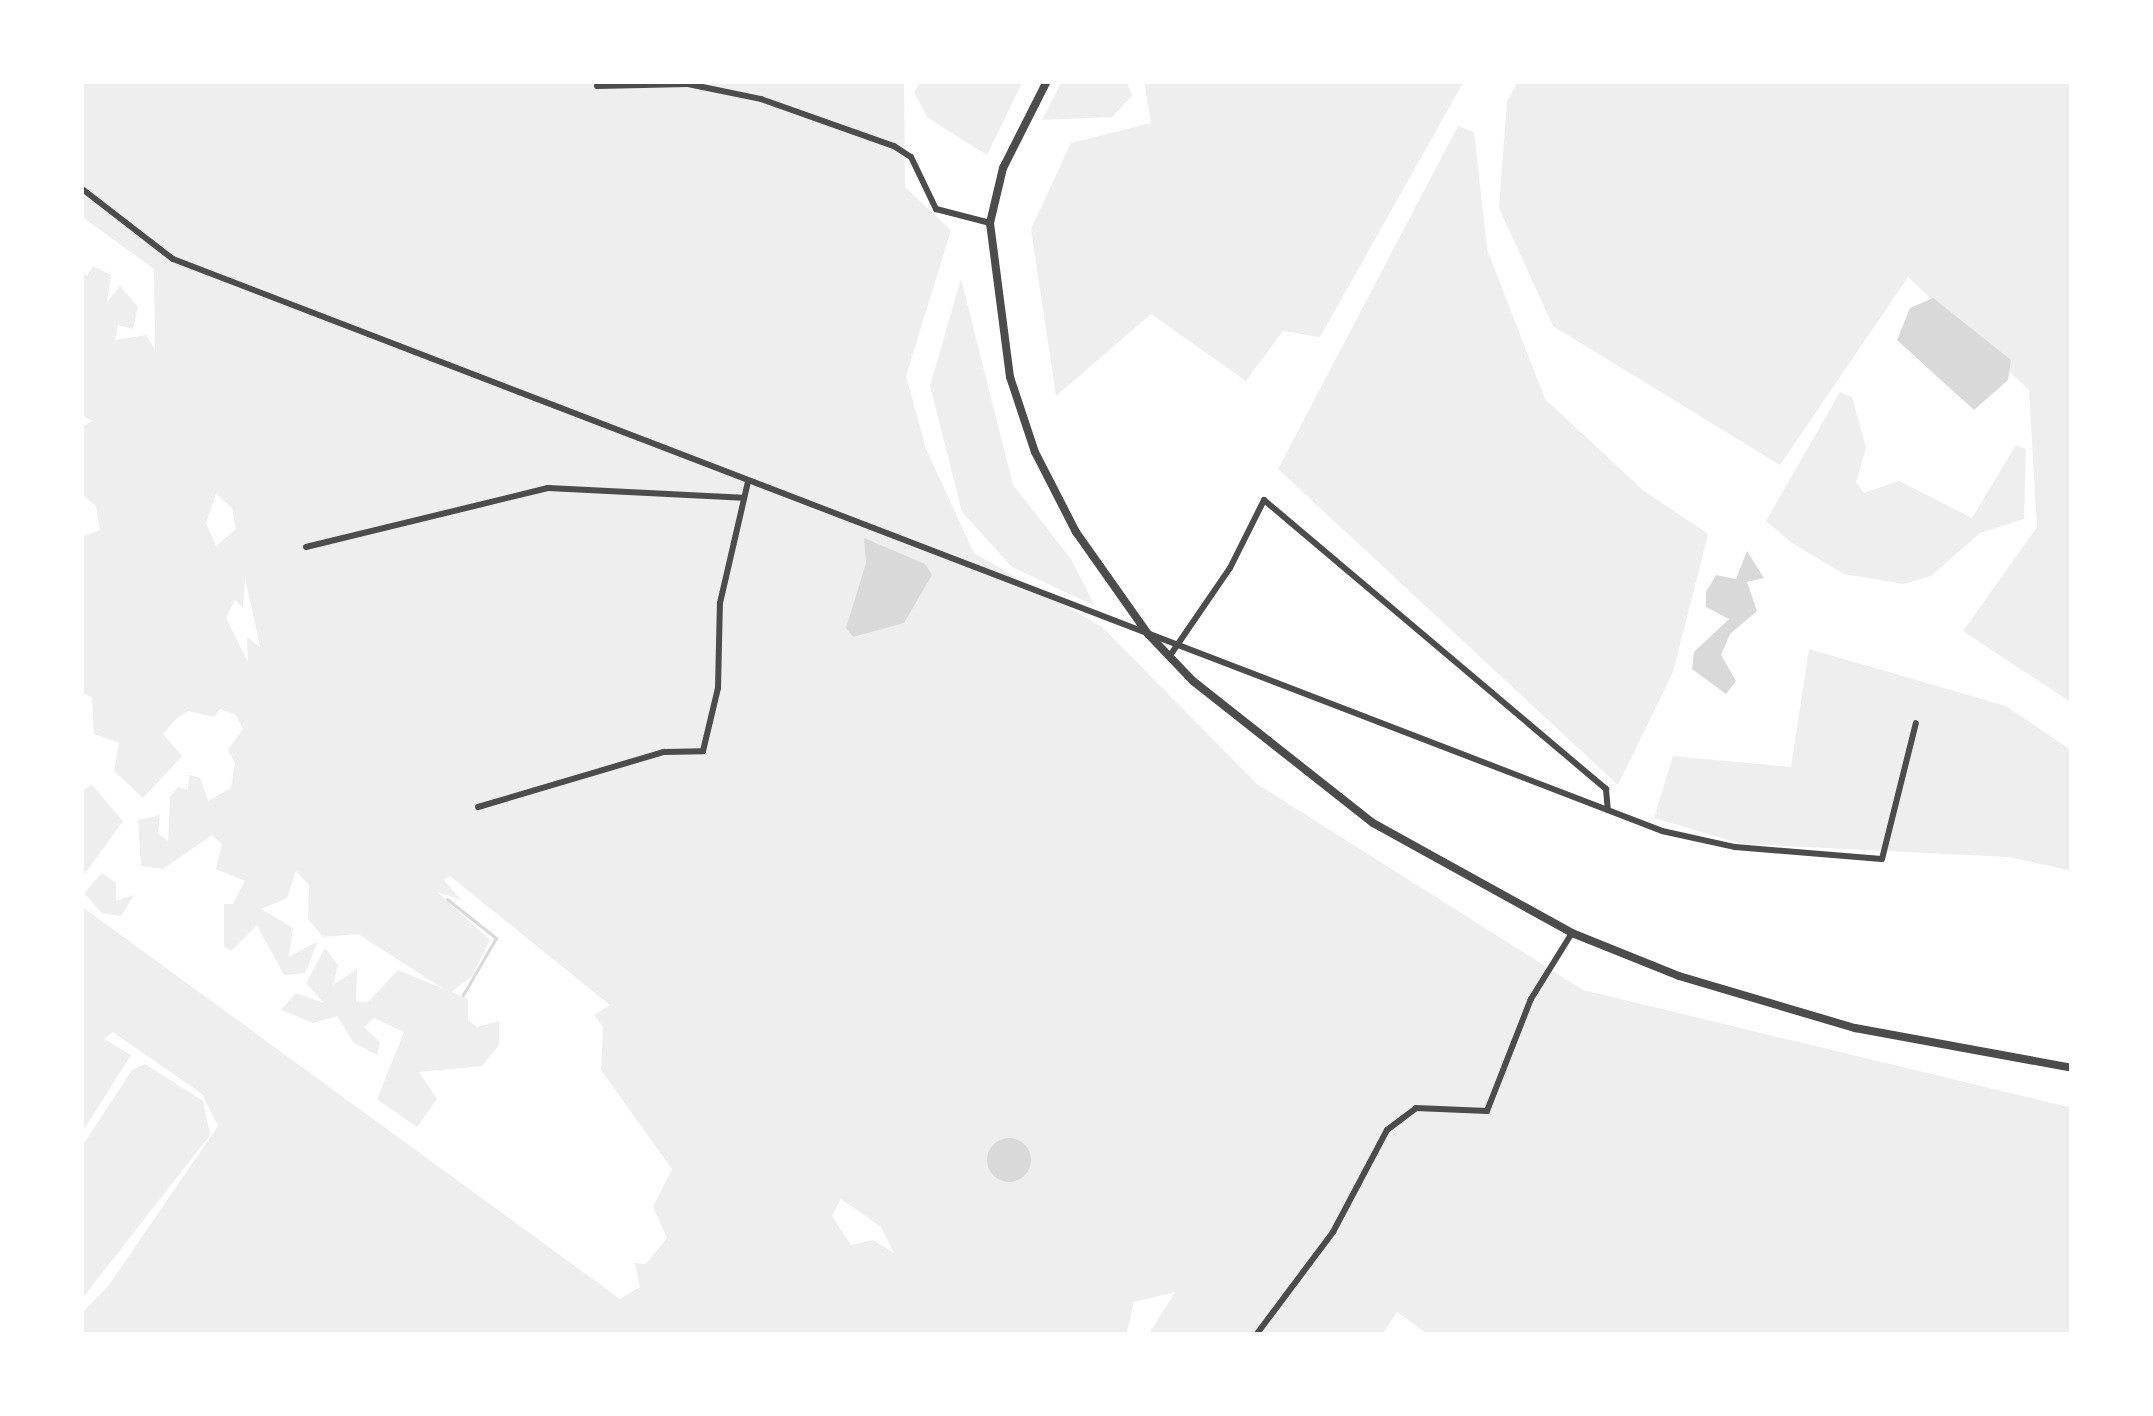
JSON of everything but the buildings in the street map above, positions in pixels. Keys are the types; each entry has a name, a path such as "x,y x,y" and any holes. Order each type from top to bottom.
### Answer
{"street":[{"path":"1047,81 1004,168 990,223 1000,334 1035,452 1076,532 1148,634 1169,656 1373,823 1572,933 1679,976 1834,1022 2072,1069"},
{"path":"597,86 688,85 761,99 894,146 910,157 936,209 990,223"},
{"path":"81,188 173,259 1608,810 1704,842 1882,859 1916,723"},
{"path":"478,807 664,752 703,751 718,688 720,603 748,482"},
{"path":"306,547 548,488 743,498"},
{"path":"1169,656 1231,568 1264,500 1606,789 1608,810"},
{"path":"1256,1335 1333,1232 1387,1130 1416,1108 1486,1111 1531,1000 1572,933"}],"shaded area":[{"path":"81,81 904,81 905,187 951,230 906,376 926,449 974,553 1102,627 1257,784 1583,990 2072,1108 2072,1335 1429,1335 1397,1312 1382,1335 1148,1335 1175,1292 1134,1302 1126,1335 81,1335 81,1314 109,1285 218,1126 202,1094 113,1032 104,1039 131,1055 81,1134 81,906 620,1299 640,1287 635,1263 646,1264 667,1238 653,1207 672,1169 601,1070 603,1027 594,1015 610,1005 450,876 444,880 461,900 437,892 490,940 472,976 450,993 358,934 323,937 308,919 309,885 296,871 287,898 261,909 293,928 289,957 318,941 305,973 284,975 257,925 231,951 224,946 224,904 233,904 245,881 216,869 222,844 212,835 163,869 141,866 138,820 160,815 158,833 168,841 170,797 178,787 188,790 189,775 200,778 208,801 231,788 235,763 228,750 243,729 236,715 220,709 214,717 188,711 177,718 163,734 182,756 143,798 114,771 119,743 94,734 92,698 81,691 81,537 100,530 96,506 81,494 81,427 93,421 81,415 81,271 87,276 93,266 111,275 107,302 120,286 138,307 133,329 118,325 115,340 146,335 155,349 154,269 81,216","holes":["216,494 232,508 236,529 216,546 206,523","245,577 260,647 247,637 248,662 226,618 235,600 243,608","841,1199 881,1227 894,1253 873,1240 851,1245 832,1216"]},
{"path":"921,81 1023,81 987,155 928,118 914,93"},
{"path":"1062,81 1127,81 1132,96 1112,117 1042,120"},
{"path":"1144,81 1464,81 1320,337 1283,331 1246,381 1151,314 1056,396 1031,229 1071,143 1151,123"},
{"path":"1518,81 2072,81 2072,703 1963,631 2037,527 2029,390 1908,277 1780,465 1553,326 1499,208 1507,101"},
{"path":"1458,126 1474,132 1487,249 1545,399 1644,491 1708,534 1673,672 1618,785 1278,469"},
{"path":"961,279 1013,485 1071,559 1095,606 1012,567 962,512 930,386"},
{"path":"1933,298 2011,360 2008,380 1974,410 1897,340 1910,308"},
{"path":"1840,392 1852,397 1866,448 1856,482 1864,493 1899,481 1972,518 2016,445 2026,449 2024,519 1980,533 1931,576 1904,584 1844,574 1792,543 1766,521"},
{"path":"864,538 925,564 932,575 904,623 853,637 846,628 866,563"},
{"path":"1747,551 1764,578 1747,582 1757,611 1730,634 1721,655 1736,681 1726,694 1692,669 1694,652 1729,619 1706,607 1706,592 1716,575 1736,579"},
{"path":"1809,649 2006,706 2072,751 2072,871 2009,857 1742,844 1654,818 1673,756 1791,767"},
{"path":"92,785 123,821 81,879 81,791"},
{"path":"102,873 116,883 116,901 134,895 121,916 102,913 84,893"},
{"path":"325,948 338,965 333,985 357,969 356,1002 368,1002 398,970 468,999 468,1020 477,1027 499,1021 499,1045 482,1066 419,1072 437,1099 417,1127 377,1099 404,1032 374,1018 364,1027 380,1042 377,1055 353,1042 337,1016 313,1023 281,1010 296,993 324,1003 306,983"},
{"path":"145,1064 203,1101 210,1135 81,1300 81,1148 132,1070"},
{"path":"1009,1138 1024,1145 1031,1160 1024,1175 1009,1182 994,1175 987,1160 994,1145"}],"waterway":[{"path":"447,899 496,938 463,995"}]}
